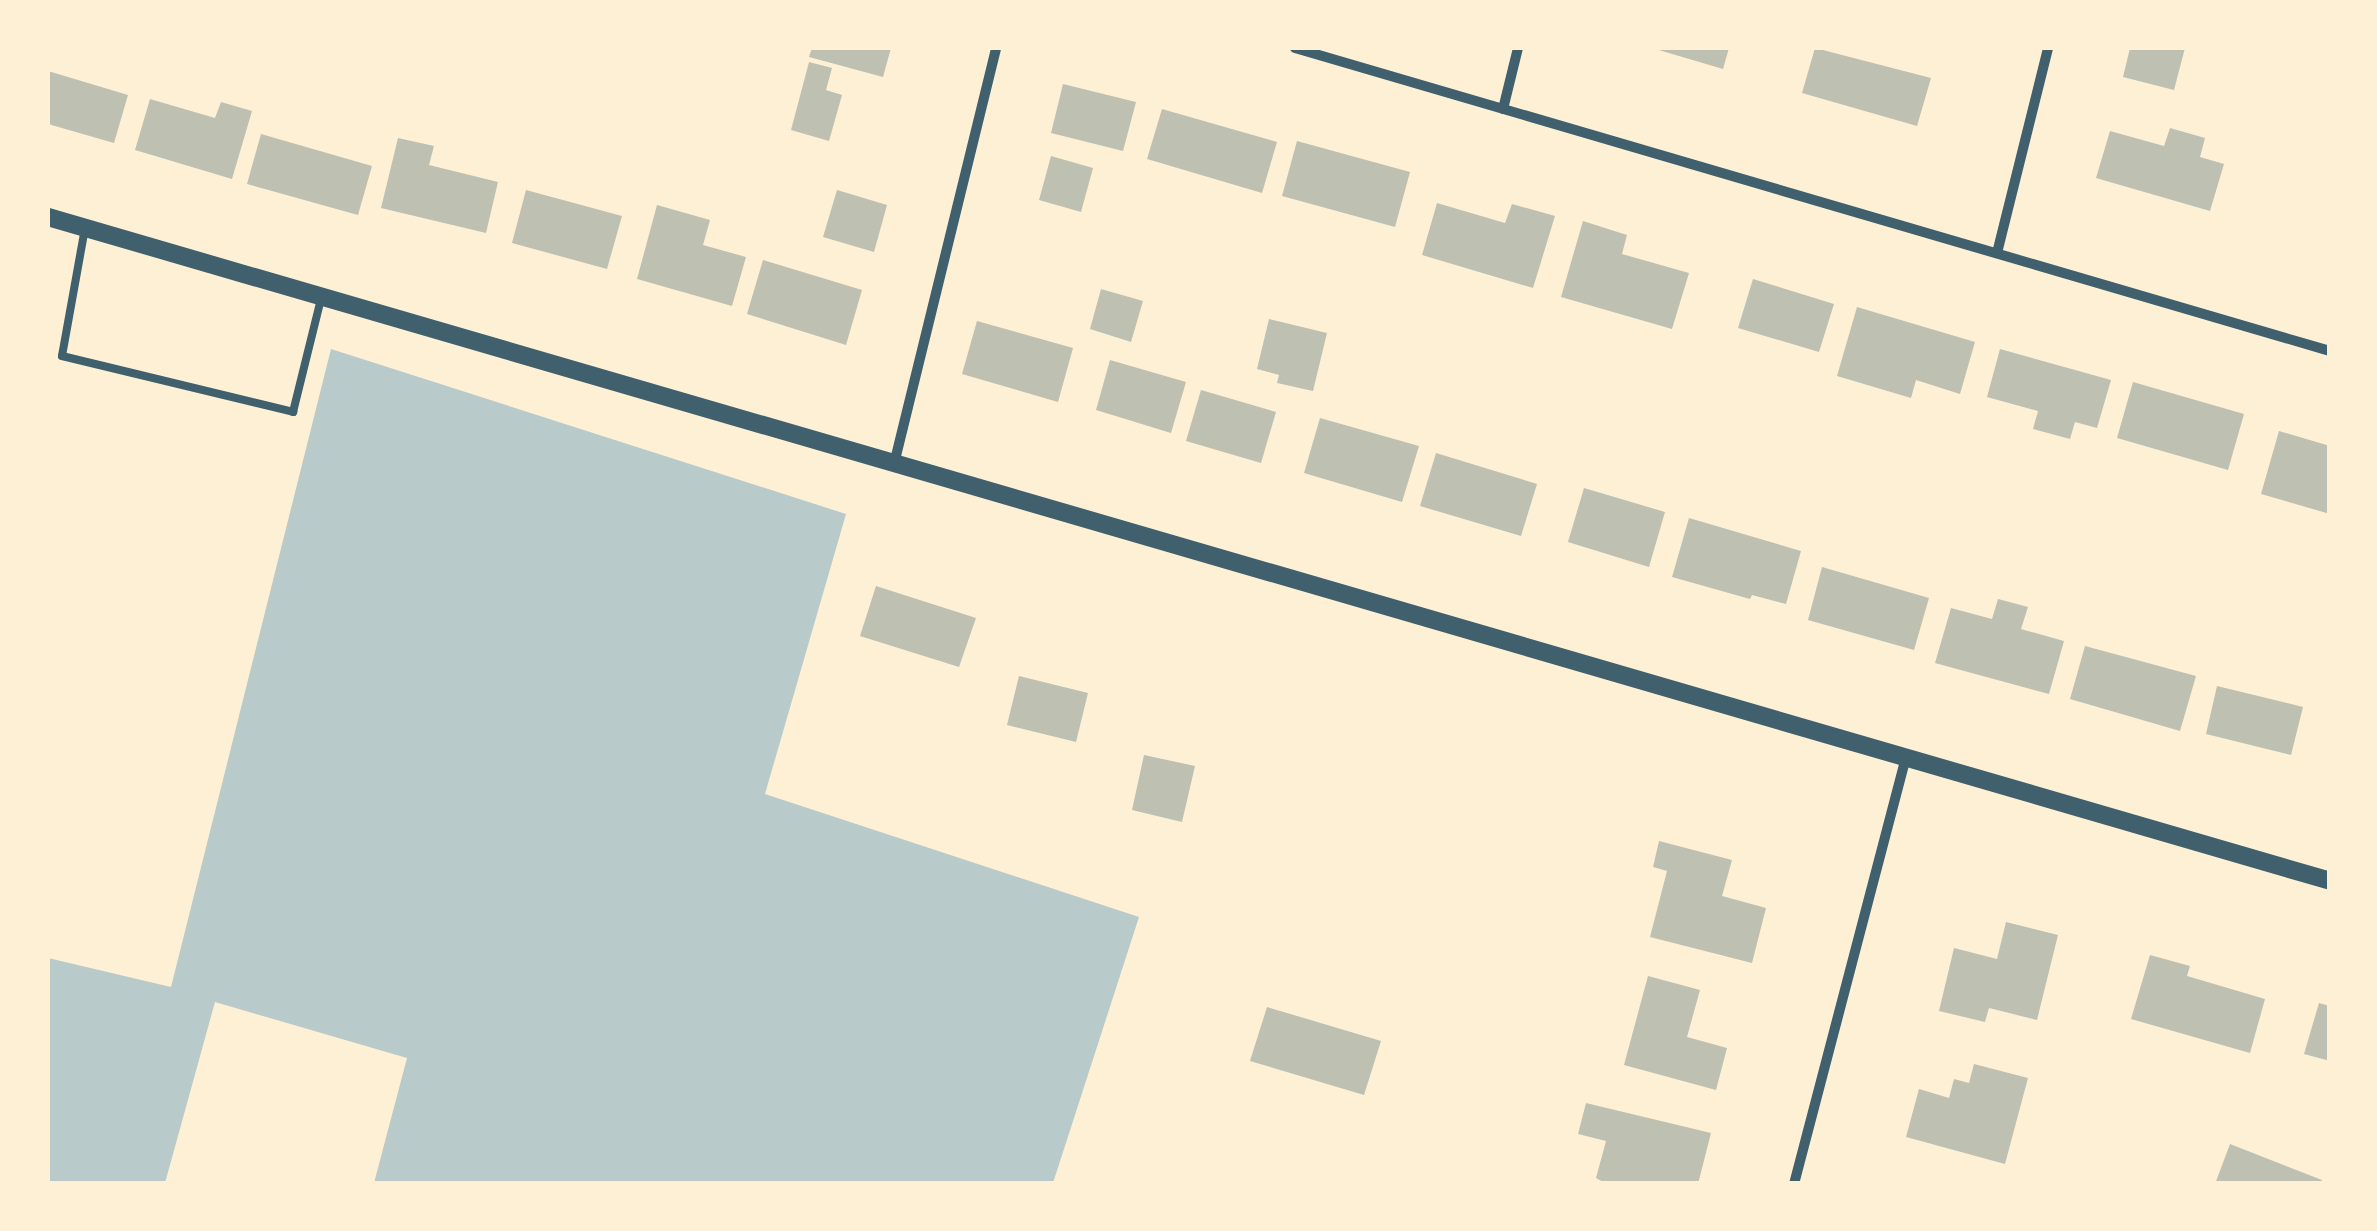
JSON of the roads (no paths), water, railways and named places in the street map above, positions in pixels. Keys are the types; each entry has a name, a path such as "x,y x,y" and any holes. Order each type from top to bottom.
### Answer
{"street":[{"path":"894,460 996,48"},
{"path":"1295,48 2330,351"},
{"path":"1503,109 1518,48"},
{"path":"1997,253 2048,48"},
{"path":"48,217 894,460 1905,760 2330,881"},
{"path":"1794,1184 1905,760"}],"lane":[{"path":"85,228 62,356 293,412 322,296"}]}
